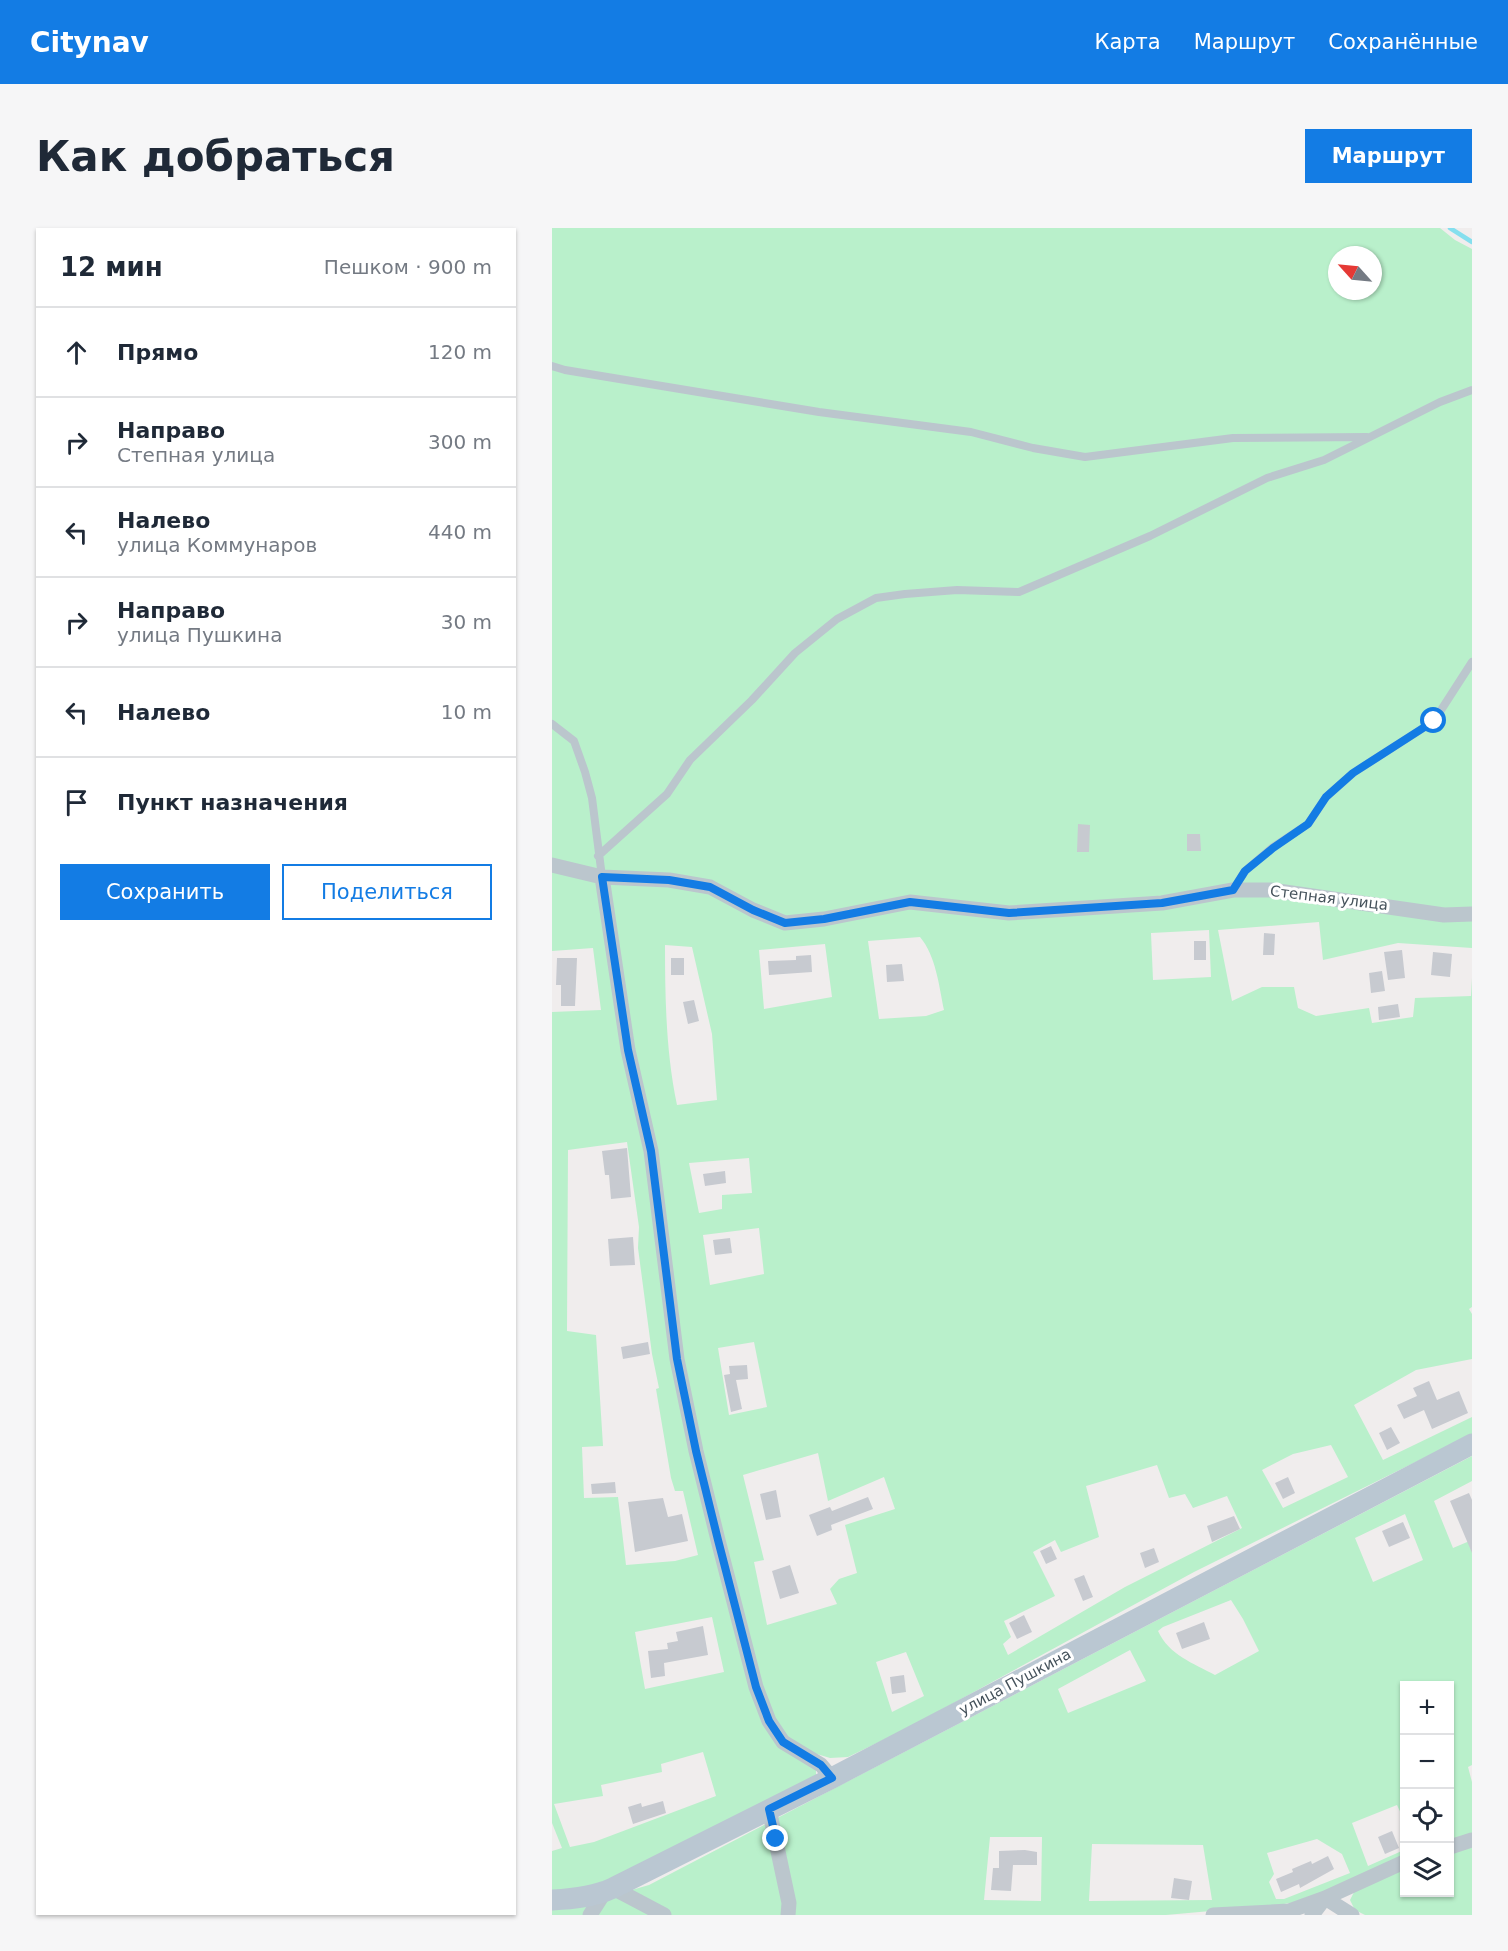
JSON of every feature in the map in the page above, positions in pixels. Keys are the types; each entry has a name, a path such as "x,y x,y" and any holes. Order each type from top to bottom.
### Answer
{"street":[{"name":"Степная улица","path":"552,865 602,877 669,880 710,887 753,910 785,923 824,919 910,902 1009,913 1162,903 1233,890 1271,890 1444,915 1472,914"},
{"path":"602,877 628,1050 651,1151 677,1359 696,1451 721,1551 756,1687 769,1721 783,1742 821,1765 832,1778"},
{"name":"улица Пушкина","path":"552,1900 576,1899 608,1890 832,1778 1472,1444"},
{"path":"769,1809 789,1903 788,1915"},
{"path":"1454,1845 1472,1840"},
{"path":"1213,1915 1289,1911 1325,1898 1400,1864"},
{"path":"590,1915 608,1890 664,1915"},
{"path":"1312,1915 1325,1898"},
{"path":"1325,1898 1352,1915"}],"lane":[{"path":"552,366 738,400 971,432 1033,448 1085,457 1233,438 1371,437"},
{"path":"598,856 667,794 690,760 752,700 795,652 837,619 876,598 957,590 1019,592 1150,536 1267,478 1324,460 1440,402 1472,390"},
{"path":"1233,890 1245,871 1308,824 1326,797 1353,773 1434,721 1472,662"},
{"path":"552,723 574,741 585,772 592,798 602,877"}],"green space":[{"path":"552,228 1440,228 1455,240 1472,249 1472,910 1459,911 1263,883 1153,898 1020,909 917,906 1023,917 1242,894 1472,918 1472,948 1398,943 1323,960 1319,922 1218,930 1232,1001 1262,987 1294,987 1298,1008 1316,1016 1369,1008 1372,1023 1413,1017 1415,998 1471,996 1472,978 1472,1307 1469,1309 1472,1314 1472,1359 1416,1370 1354,1405 1383,1460 1472,1417 1472,1434 1194,1572 904,1730 848,1757 830,1758 807,1751 787,1739 772,1719 722,1541 681,1357 653,1191 672,1354 762,1717 816,1770 816,1778 645,1867 579,1890 552,1892 552,1851 562,1848 552,1823 552,1012 601,1010 593,948 552,951","holes":["1209,930 1211,977 1153,980 1151,933","920,937 933,962 944,1010 926,1016 879,1019 868,941","825,944 832,997 764,1009 759,950","665,945 692,947 712,1034 717,1100 677,1105 668,1045","627,1142 639,1227 638,1248 652,1354 659,1388 656,1389 671,1478 675,1491 683,1491 698,1555 675,1561 626,1565 618,1497 584,1498 582,1447 603,1446 596,1335 567,1331 568,1150","749,1158 752,1193 722,1195 722,1209 699,1213 689,1163","759,1228 764,1274 710,1285 703,1235","754,1342 767,1407 729,1415 718,1348","1331,1445 1348,1477 1283,1508 1262,1470 1293,1454","818,1453 828,1501 884,1477 895,1509 845,1525 857,1573 839,1579 830,1589 837,1604 767,1625 754,1562 764,1560 743,1475","1157,1465 1169,1498 1185,1494 1193,1508 1227,1496 1242,1528 1125,1587 1008,1655 1003,1644 1011,1637 1004,1621 1055,1596 1033,1552 1055,1540 1061,1552 1099,1537 1086,1486","712,1617 724,1672 645,1689 635,1632","906,1652 924,1696 892,1712 876,1662","703,1752 716,1796 594,1842 570,1847 554,1804 603,1796 601,1785 662,1772 661,1764"]},
{"path":"1472,1456 1472,1481 1434,1501 1453,1548 1472,1540 1472,1765 1468,1767 1472,1782 1472,1835 1454,1842 1454,1681 1400,1681 1400,1811 1397,1805 1352,1823 1368,1866 1400,1852 1400,1861 1314,1899 1278,1905 1166,1915 552,1915 552,1908 576,1906 649,1885","holes":["1405,1514 1423,1560 1373,1582 1355,1538","1231,1600 1259,1651 1215,1675 1190,1662 1168,1646 1158,1631","1130,1650 1146,1681 1068,1713 1058,1689","990,1837 1042,1837 1041,1901 984,1900","1317,1839 1342,1854 1350,1873 1284,1899 1276,1899 1269,1882 1274,1874 1267,1853","1092,1844 1203,1845 1212,1900 1089,1901"]},
{"path":"1472,1845 1472,1915 1365,1915 1355,1910 1350,1900 1355,1890 1400,1870 1400,1897 1454,1897 1454,1851"}],"building":[{"path":"1078,824 1090,825 1089,852 1077,852"},
{"path":"1187,834 1200,834 1201,851 1187,851"},
{"path":"1264,933 1275,934 1274,955 1263,955"},
{"path":"1194,941 1206,941 1206,960 1194,960"},
{"path":"1402,950 1405,978 1388,980 1384,952"},
{"path":"1433,952 1452,954 1450,977 1431,975"},
{"path":"811,955 812,972 769,975 768,961 796,960 796,956"},
{"path":"557,958 577,958 575,1006 561,1006 561,985 556,985"},
{"path":"671,958 684,958 684,975 671,975"},
{"path":"902,964 904,981 887,982 886,965"},
{"path":"1382,971 1385,991 1371,993 1369,973"},
{"path":"694,1000 699,1021 688,1024 683,1002"},
{"path":"1398,1004 1400,1017 1379,1020 1378,1007"},
{"path":"627,1148 631,1197 611,1199 609,1175 605,1175 602,1151"},
{"path":"725,1171 726,1183 705,1186 703,1174"},
{"path":"633,1237 635,1265 610,1266 608,1239"},
{"path":"730,1238 732,1253 715,1255 713,1240"},
{"path":"648,1342 650,1354 623,1359 621,1347"},
{"path":"747,1365 748,1379 736,1380 742,1409 731,1412 724,1375 730,1374 729,1366"},
{"path":"1429,1381 1437,1400 1459,1391 1468,1413 1432,1429 1424,1410 1404,1419 1397,1405 1417,1396 1413,1388"},
{"path":"1391,1427 1400,1443 1387,1450 1379,1433"},
{"path":"1288,1477 1295,1493 1283,1499 1275,1483"},
{"path":"615,1482 616,1493 592,1494 591,1484"},
{"path":"776,1490 781,1517 766,1520 760,1494"},
{"path":"1469,1493 1472,1500 1472,1553 1450,1501"},
{"path":"868,1497 873,1509 831,1525 832,1530 817,1536 809,1515 830,1507 832,1511"},
{"path":"663,1498 668,1517 682,1514 688,1541 635,1552 628,1502"},
{"path":"1234,1516 1240,1529 1212,1542 1207,1526"},
{"path":"1403,1522 1410,1538 1389,1547 1382,1531"},
{"path":"1051,1546 1057,1559 1046,1564 1040,1551"},
{"path":"1154,1548 1159,1562 1145,1568 1140,1553"},
{"path":"790,1565 799,1593 780,1599 772,1571"},
{"path":"1084,1575 1093,1597 1083,1601 1074,1579"},
{"path":"1024,1615 1032,1632 1017,1639 1009,1623"},
{"path":"1204,1622 1210,1639 1182,1649 1176,1633"},
{"path":"703,1626 708,1655 664,1663 665,1676 651,1678 648,1651 668,1649 667,1643 678,1641 676,1632"},
{"path":"904,1675 906,1692 892,1694 890,1677"},
{"path":"663,1801 666,1813 633,1824 628,1807 641,1803 642,1807"},
{"path":"1392,1831 1399,1848 1385,1854 1378,1837"},
{"path":"999,1851 1037,1852 1037,1865 1013,1865 1011,1891 991,1890 993,1868 999,1868"},
{"path":"1328,1856 1334,1869 1300,1888 1299,1884 1281,1892 1276,1879 1293,1872 1292,1869 1311,1861 1312,1864"},
{"path":"1174,1878 1192,1881 1189,1900 1171,1898"}],"waterway":[{"path":"1450,228 1472,242"}],"route":[{"path":"776,1839 769,1809 832,1778 821,1765 783,1742 769,1721 756,1687 718,1540 677,1359 660,1205 651,1151 628,1050 602,877 669,880 710,887 753,910 785,923 824,919 910,902 1009,913 1162,903 1233,890 1245,871 1308,824 1326,797 1353,773 1434,721"}]}
